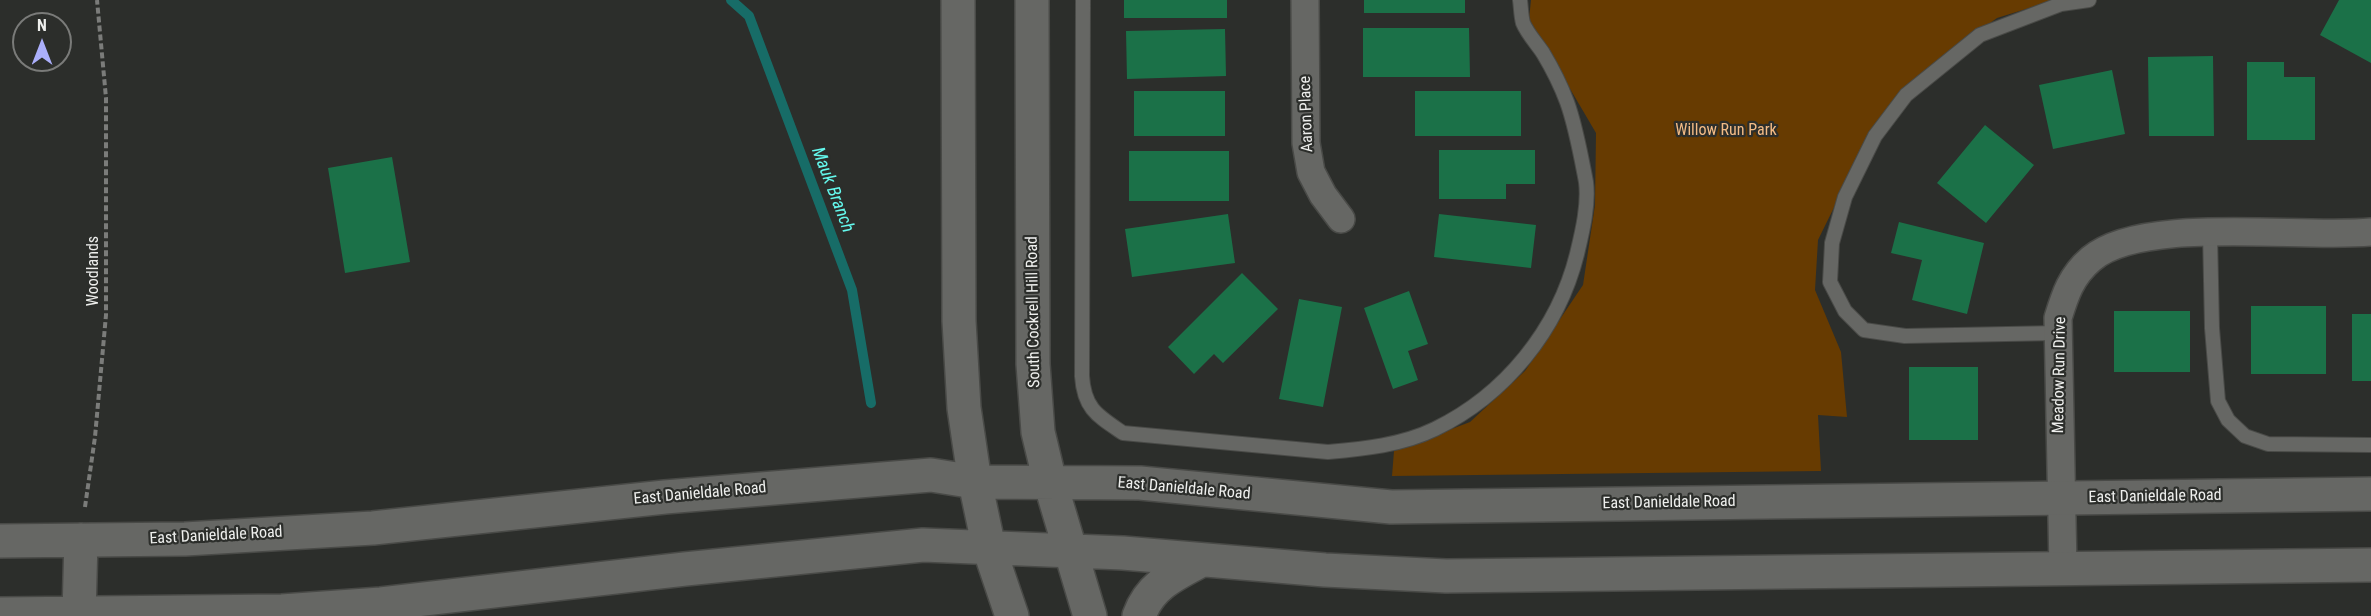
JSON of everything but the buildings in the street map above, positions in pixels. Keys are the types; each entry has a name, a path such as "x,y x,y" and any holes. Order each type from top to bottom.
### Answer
{"main road":[{"path":"958,0 959,321 964,408 988,548 1012,616"},
{"name":"South Cockrell Hill Road","path":"1032,0 1033,364 1038,432 1050,482 1090,616"},
{"name":"East Danieldale Road","path":"0,541 185,539 373,528 677,496 931,475 975,482 1140,483 1391,507 2371,494"},
{"path":"79,614 81,540"},
{"path":"0,614 293,611 381,604 923,545 1123,553 1446,576 2371,565"},
{"path":"1139,616 1144,601 1165,580 1202,560"}],"street":[{"name":"Aaron Place","path":"1305,0 1306,143 1309,162 1311,172 1323,195 1341,219"},
{"name":"Meadow Run Drive","path":"2063,569 2058,318 2068,287 2091,259 2115,245 2183,233 2371,232"}],"lane":[{"path":"1083,0 1082,376 1083,390 1088,403 1098,417 1123,433 1328,452 1399,442 1434,430 1465,411 1503,381 1533,350 1555,315 1567,288 1583,229 1586,186 1567,102 1547,60 1523,23 1520,0"},
{"path":"2058,333 1905,336 1864,330 1845,311 1830,282 1832,243 1845,197 1875,136 1906,95 1980,35 2061,4 2089,0"},
{"path":"2210,233 2212,327 2218,401 2228,420 2245,436 2268,444 2371,445"}],"path":[{"name":"Woodlands","path":"81,540 95,437 106,315 106,98 98,0"}],"green space":[{"name":"Willow Run Park","path":"1531,0 2055,0 1997,18 1925,70 1868,141 1846,183 1818,240 1815,290 1841,352 1847,417 1818,415 1821,471 1392,476 1394,451 1470,422 1525,371 1583,285 1595,205 1596,133 1529,19"}],"waterway":[{"name":"Mauk Branch","path":"731,0 749,16 852,290 871,403"}]}
